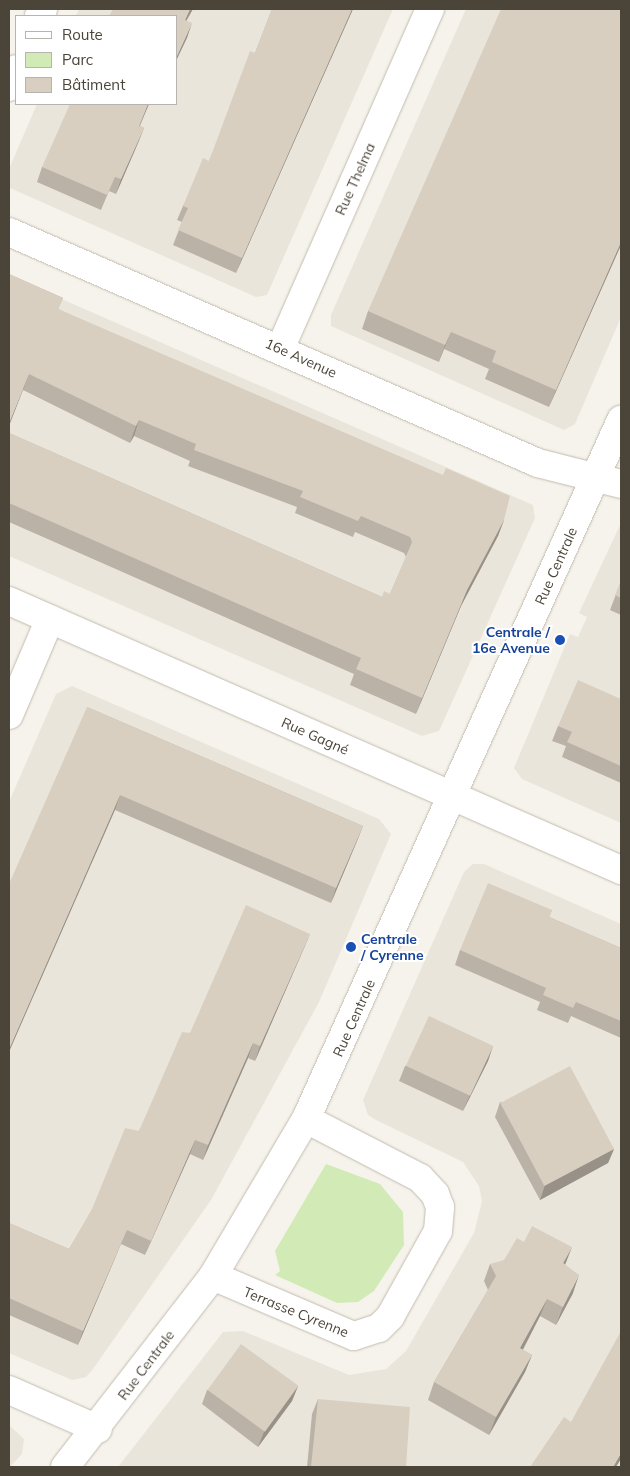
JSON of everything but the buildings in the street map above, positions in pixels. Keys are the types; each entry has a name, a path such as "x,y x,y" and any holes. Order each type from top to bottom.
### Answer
{"street":[{"name":"Rue Thelma","path":"280,349 430,9"},
{"path":"9,87 15,72"},
{"name":"16e Avenue","path":"9,232 538,463 621,484"},
{"name":"Rue Centrale","path":"65,1467 98,1429 213,1276 306,1119 453,797 621,420"},
{"name":"Rue Gagné","path":"9,601 621,870"},
{"path":"9,715 50,619"},
{"name":"Terrasse Cyrenne","path":"213,1276 354,1336 379,1328 390,1316 438,1231 440,1207 435,1194 420,1178 306,1119"},
{"path":"9,1390 98,1429"}],"shaded area":[{"path":"79,9 393,9 267,295 256,297 10,188 9,169 37,105 178,105 178,15 76,15"},
{"path":"466,9 621,9 621,317 575,424 564,430 331,326 331,315"},
{"path":"9,276 533,505 535,518 439,731 422,736 9,556"},
{"path":"621,523 621,823 522,779 514,768 570,634 578,637 587,617 579,613"},
{"path":"72,686 379,819 391,834 319,1002 211,1200 93,1369 86,1377 72,1380 9,1353 9,802 56,694"},
{"path":"473,864 484,864 621,924 621,1467 118,1467 223,1332 243,1331 349,1375 386,1369 406,1351 474,1233 482,1201 479,1186 463,1162 376,1120 368,1115 363,1100 464,872"},
{"path":"9,1425 24,1439 22,1454 10,1467"}],"green space":[{"path":"326,1164 380,1184 403,1212 404,1245 374,1291 358,1302 337,1303 275,1275 280,1271 275,1251"}],"place":[{"name":"Centrale / 16e Avenue","path":"560,640"},
{"name":"Centrale / Cyrenne","path":"351,947"}]}
